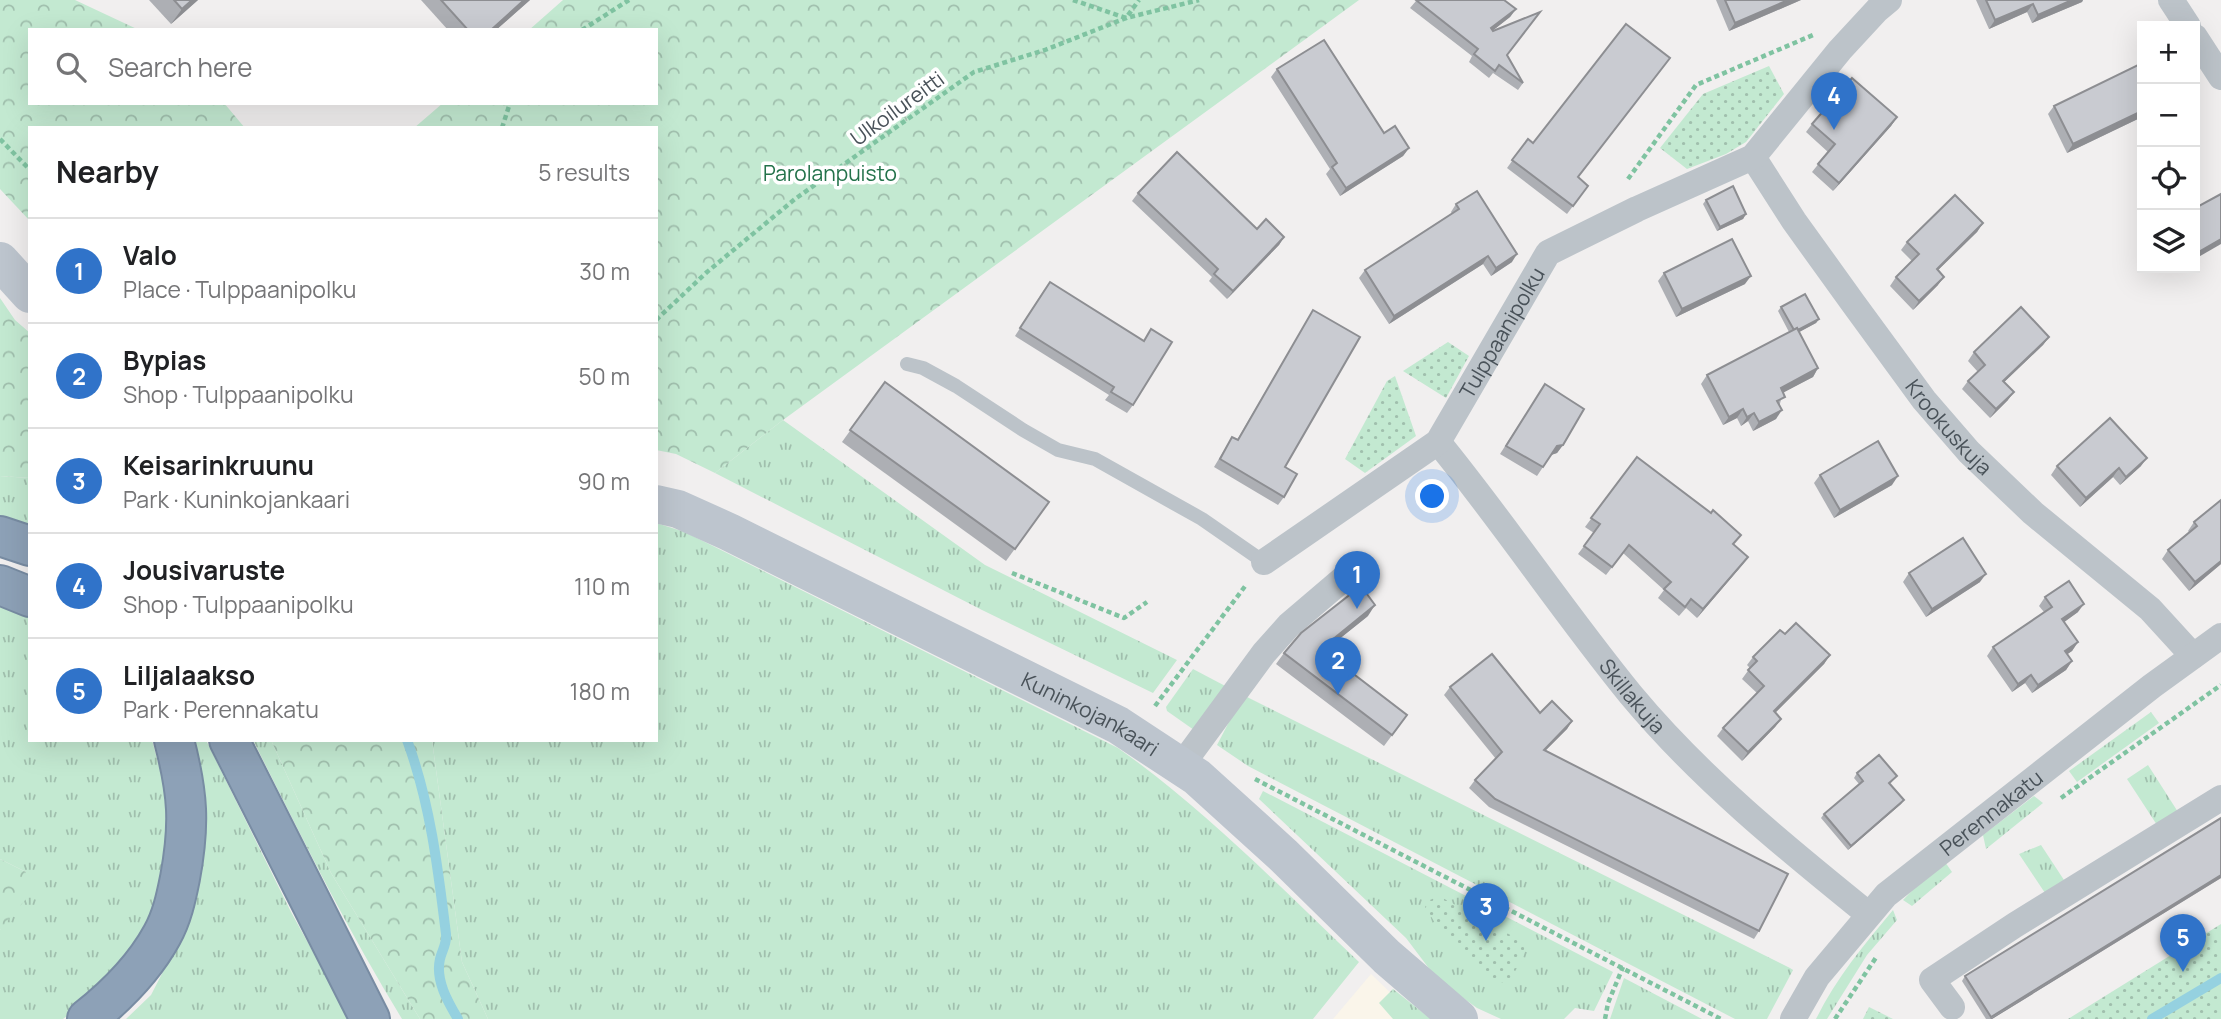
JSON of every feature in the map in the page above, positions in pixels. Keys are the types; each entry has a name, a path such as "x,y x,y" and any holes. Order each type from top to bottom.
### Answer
{"highway":[{"path":"0,536 28,545"},
{"path":"0,585 28,596"},
{"path":"87,1019 114,998 137,971 162,935 174,906 188,823 184,779 175,742"},
{"path":"230,742 370,1019"}],"street":[{"name":"Tulppaanipolku","path":"1264,562 1438,443 1548,253 1637,209 1754,157 1840,50 1889,0"},
{"path":"2171,0 2185,21"},
{"path":"2200,45 2221,77"},
{"name":"Krookuskuja","path":"1754,157 1794,221 1860,313 1924,400 1960,442 2033,513 2150,609 2193,656"},
{"path":"0,261 28,292"},
{"name":"Skillakuja","path":"1438,443 1632,696 1735,802 1868,914"},
{"name":"Kuninkojankaari","path":"658,504 678,509 729,532 1118,725 1181,766 1228,804 1387,957 1459,1019"},
{"path":"1181,766 1264,653 1289,625 1350,573"},
{"name":"Perennakatu","path":"1793,1019 1817,977 1886,895 2042,771 2221,636"},
{"path":"1952,1007 1932,980 2015,925 2221,798"}],"lane":[{"path":"907,364 923,368 956,386 1058,450 1095,459 1202,519 1264,562"}],"path":[{"path":"585,28 629,0"},
{"path":"1073,0 1126,18 1139,0"},
{"name":"Ulkoilureitti","path":"658,318 707,272 795,200 974,72 1045,50 1126,18 1199,0"},
{"path":"1622,187 1696,85 1816,34"},
{"path":"503,126 509,105"},
{"path":"0,139 28,168"},
{"path":"1150,713 1264,562"},
{"path":"1012,573 1124,618 1147,602"},
{"path":"2053,804 2221,685"},
{"path":"1835,1019 1878,954"},
{"path":"1605,1019 1608,1003 1623,967"}],"shaded area":[{"path":"1371,974 1418,1019 1333,1019"}],"green space":[{"path":"0,0 75,0 135,28 28,28 28,105 226,105 243,126 28,126 28,219 0,189"},
{"name":"Parolanpuisto","path":"563,0 1359,0 783,420 715,473 676,454 658,450 658,126 416,126 441,105 658,105 658,28 531,28"},
{"path":"1769,66 1784,94 1746,142 1726,154 1687,169 1660,148 1703,94"},
{"path":"0,298 15,320 28,331 28,478 0,476"},
{"path":"1448,342 1469,356 1446,398 1403,371"},
{"path":"1395,376 1416,436 1365,473 1345,459 1387,381"},
{"path":"783,420 985,565 1177,660 1153,693 982,610 715,473"},
{"path":"0,476 28,478 28,530 0,523"},
{"path":"658,524 685,532 1118,748 1212,823 1359,962 1313,1019 488,1019 462,962 432,742 658,742"},
{"path":"0,605 28,615 28,742 153,742 167,796 170,825 158,898 121,965 91,999 63,1019 0,1019 0,930 26,872 0,859"},
{"path":"1193,669 1231,689 1194,730 1167,711 1166,707"},
{"path":"1243,695 1790,968 1793,970 1767,1019 1735,1019 1248,766 1217,745"},
{"path":"2151,712 2159,723 2077,782 2069,771"},
{"path":"189,742 207,742 291,912 350,1019 126,1019 151,995 187,925"},
{"path":"254,742 272,742 331,873 420,1019 402,1019 306,846"},
{"path":"272,742 432,742 462,962 488,1019 420,1019 331,873"},
{"path":"2148,765 2178,812 2157,825 2127,779"},
{"path":"1263,791 1613,972 1594,1011 1575,1008 1564,1019 1501,1019 1477,1008 1437,979 1406,938 1259,799"},
{"path":"2034,796 2043,803 1986,849 1983,835"},
{"path":"2041,845 2064,880 2045,893 2019,854"},
{"path":"0,859 26,872 26,899 0,930"},
{"path":"1945,862 1952,872 1912,906 1903,900 1925,877"},
{"path":"1439,896 1525,943 1523,958 1508,983 1497,981 1473,965 1440,929 1425,907 1430,900"},
{"path":"1893,910 1897,920 1867,955 1827,1019 1816,1019 1861,949"},
{"path":"2221,924 2221,1019 2068,1019"},
{"path":"1624,978 1702,1019 1610,1019"},
{"path":"1393,989 1431,1019 1393,1019 1379,1003"},
{"path":"1869,1007 1893,1019 1863,1019"}],"building":[{"path":"174,0 192,0 182,9"},
{"path":"441,0 524,0 493,28 466,28"},
{"path":"1416,0 1504,0 1516,9 1491,28 1493,31 1540,12 1507,55 1523,83 1499,65 1495,71 1474,54 1478,49"},
{"path":"1725,0 1788,0 1735,23"},
{"path":"1986,0 2072,0 2038,15 2033,4 1995,20"},
{"path":"1626,24 1670,58 1578,177 1588,186 1573,206 1512,160 1528,139 1533,143"},
{"path":"1324,40 1384,133 1395,126 1409,148 1346,188 1332,167 1337,163 1277,69"},
{"path":"2137,65 2137,113 2073,144 2054,106"},
{"path":"1852,78 1897,117 1839,183 1818,164 1835,144 1812,124"},
{"path":"1177,152 1257,229 1266,219 1284,237 1233,291 1214,274 1218,269 1138,193"},
{"path":"1733,186 1746,214 1720,227 1706,200"},
{"path":"1477,191 1517,254 1496,268 1488,256 1394,316 1365,270 1459,209 1456,204"},
{"path":"2221,194 2221,239 2200,251 2200,210 2200,205"},
{"path":"1955,195 1983,223 1937,269 1944,277 1919,301 1896,277 1919,254 1907,242"},
{"path":"1732,239 1751,276 1682,309 1664,273"},
{"path":"1050,282 1144,341 1151,329 1172,342 1133,405 1111,392 1114,387 1020,328"},
{"path":"1805,294 1819,319 1794,330 1781,307"},
{"path":"2021,307 2049,337 2003,381 2014,392 1996,409 1968,381 1985,365 1974,352"},
{"path":"1313,310 1360,337 1285,467 1297,474 1284,497 1220,459 1232,437 1238,440"},
{"path":"1797,328 1818,368 1781,388 1785,397 1777,401 1782,410 1759,422 1754,413 1747,417 1743,409 1729,417 1707,375"},
{"path":"885,382 1049,502 1015,549 850,430"},
{"path":"1545,384 1584,409 1563,445 1557,446 1543,467 1506,446"},
{"path":"2110,418 2147,458 2126,477 2119,468 2086,498 2057,466"},
{"path":"1878,441 1898,476 1840,510 1820,475"},
{"path":"1637,457 1711,513 1713,510 1741,535 1733,544 1748,557 1703,609 1691,599 1685,607 1664,589 1671,582 1629,545 1612,567 1584,546 1600,524 1591,518"},
{"path":"2221,500 2221,561 2195,582 2168,550 2197,526 2194,522"},
{"path":"1963,538 1986,574 1932,609 1909,573"},
{"path":"2069,581 2084,604 2062,619 2078,642 2065,651 2072,661 2038,685 2031,675 2018,684 1993,647 2052,607 2045,597"},
{"path":"1361,586 1375,605 1321,649 1407,715 1392,735 1284,653 1301,633"},
{"path":"1796,623 1830,655 1774,711 1781,719 1748,752 1723,728 1764,686 1748,670 1757,661 1753,657 1780,630 1785,634"},
{"path":"1492,654 1540,713 1552,701 1572,721 1544,750 1788,874 1759,931 1495,799 1475,780 1502,752 1450,687"},
{"path":"1879,755 1897,776 1889,783 1904,800 1851,846 1824,814 1863,781 1857,773"},
{"path":"2221,818 2221,875 1991,1017 1965,976"}],"waterway":[{"path":"408,742 422,787 440,885 446,938 439,975 443,990 458,1019"},
{"path":"2152,1019 2221,978"}],"place":[{"name":"Jousivaruste","path":"1834,130"},
{"name":"Valo","path":"1357,609"},
{"name":"Bypias","path":"1338,695"},
{"name":"Keisarinkruunu","path":"1486,941"},
{"name":"Liljalaakso","path":"2183,972"}]}
